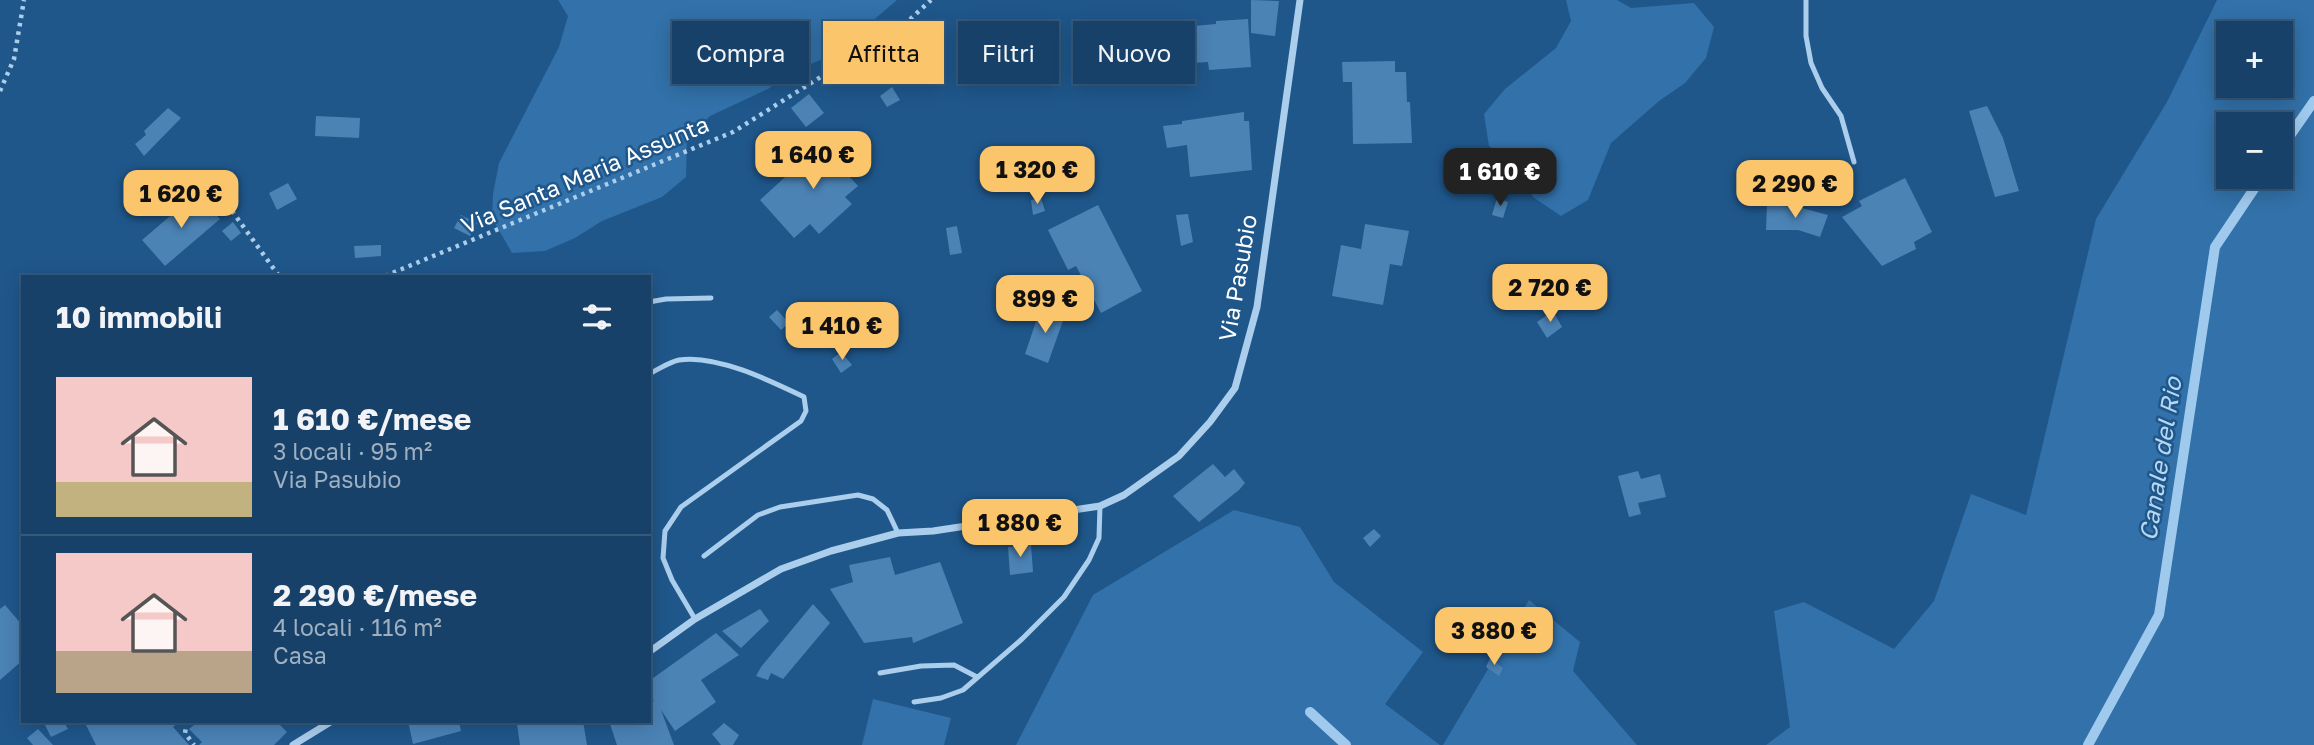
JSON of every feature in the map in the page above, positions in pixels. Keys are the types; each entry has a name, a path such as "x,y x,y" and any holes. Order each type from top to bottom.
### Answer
{"street":[{"name":"Via Pasubio","path":"651,651 695,619 781,569 831,551 898,533 933,531 1100,506 1124,495 1179,456 1210,422 1235,388 1258,307 1300,0"},
{"path":"293,745 329,723"}],"lane":[{"path":"1806,0 1806,36 1811,63 1822,88 1841,116 1854,162"},
{"path":"651,302 711,298"},
{"path":"651,373 676,361 694,359 758,375 804,397 806,411 802,421 681,507 665,531 663,558 671,580 695,619"},
{"path":"704,556 758,515 780,507 858,495 873,499 887,510 898,533"},
{"path":"914,702 941,698 963,690 1022,639 1064,597 1099,538 1100,506"},
{"path":"880,673 921,666 954,665 977,677"}],"path":[{"path":"0,91 15,59 24,0"},
{"name":"Via Santa Maria Assunta","path":"387,275 733,132 905,24 930,0"},
{"path":"227,204 278,275"},
{"path":"187,723 185,733 194,745"}],"shaded area":[{"path":"558,0 897,0 872,21 823,21 823,59 809,65 809,21 672,21 672,84 775,84 710,116 687,138 686,177 662,197 602,221 575,238 545,251 512,253 492,218 499,163 559,47 568,16"},
{"path":"1566,0 1617,0 1631,8 1694,3 1714,27 1706,58 1685,83 1659,101 1611,143 1588,200 1561,216 1533,197 1516,168 1489,146 1484,114 1505,89 1556,48 1571,21"},
{"path":"2217,0 2314,0 2314,745 1766,745 1790,727 1774,611 1804,602 1894,649 1934,601 1971,494 2026,515 2096,219 2167,102"},
{"path":"1234,510 1300,527 1334,582 1423,652 1385,704 1440,745 1016,745 1093,595"},
{"path":"1529,600 1580,642 1573,671 1637,745 1443,745"},
{"path":"873,699 951,718 944,745 862,745"}],"building":[{"path":"1251,0 1279,1 1275,36 1251,33"},
{"path":"1248,19 1251,67 1209,70 1208,62 1195,63 1195,26 1216,24 1216,21"},
{"path":"1395,61 1395,72 1406,72 1412,143 1353,144 1352,82 1343,82 1342,62"},
{"path":"892,87 900,100 887,107 880,96"},
{"path":"809,94 824,113 806,127 791,108"},
{"path":"1987,106 2003,138 2019,191 1995,197 1969,111"},
{"path":"168,108 181,118 144,156 135,144 146,135 144,131"},
{"path":"1244,112 1244,121 1249,121 1252,170 1190,177 1187,145 1167,148 1163,126"},
{"path":"316,116 360,118 359,138 315,136"},
{"path":"825,140 849,150 841,167 858,186 845,197 852,204 819,234 810,224 794,238 760,200"},
{"path":"1905,178 1932,232 1914,242 1916,249 1882,266 1842,217 1862,206 1859,201"},
{"path":"288,183 297,199 277,210 269,193"},
{"path":"197,193 220,219 165,266 142,240"},
{"path":"1041,198 1045,211 1033,215 1031,200"},
{"path":"1497,198 1508,202 1503,218 1492,215"},
{"path":"1098,205 1142,291 1101,313 1076,266 1068,270 1048,230"},
{"path":"1767,205 1798,207 1828,215 1820,237 1798,230 1766,230"},
{"path":"1188,214 1193,242 1181,246 1176,215"},
{"path":"461,215 477,223 470,236 454,228"},
{"path":"233,222 241,233 231,241 222,231"},
{"path":"1365,224 1409,231 1402,266 1390,264 1383,305 1332,296 1341,245 1361,249"},
{"path":"957,226 962,253 950,255 946,228"},
{"path":"381,245 381,256 355,258 354,246"},
{"path":"1041,307 1065,315 1048,363 1025,354"},
{"path":"777,310 789,323 781,330 769,317"},
{"path":"1553,311 1562,327 1547,338 1537,322"},
{"path":"841,352 852,365 841,373 832,359"},
{"path":"1213,464 1225,477 1234,469 1245,483 1199,522 1173,496"},
{"path":"1638,471 1641,479 1660,474 1666,497 1638,503 1641,514 1629,517 1618,476"},
{"path":"1374,529 1381,536 1370,547 1363,538"},
{"path":"1031,544 1033,572 1010,575 1008,547"},
{"path":"890,557 895,575 940,562 963,623 913,643 912,637 864,643 830,589 853,582 849,565"},
{"path":"813,604 830,623 783,679 771,673 768,680 756,676 761,667"},
{"path":"5,605 21,624 21,662 0,680 0,609"},
{"path":"760,609 769,621 741,648 722,631"},
{"path":"1501,609 1515,621 1509,629 1495,615"},
{"path":"716,633 739,655 701,680 716,702 675,731 661,710 674,745 617,745 610,723 651,723 651,702 654,701 651,697 651,680"},
{"path":"1490,658 1503,668 1499,676 1486,667"},
{"path":"44,723 64,723 68,729 51,737"},
{"path":"85,723 178,723 173,727 189,745 96,745"},
{"path":"196,723 278,723 287,732 274,745 199,745 202,742 189,729"},
{"path":"408,723 459,723 461,731 413,744"},
{"path":"583,723 587,745 520,745 517,724"},
{"path":"724,723 739,735 733,745 721,745 712,734"},
{"path":"38,729 53,745 33,745 27,738"}],"waterway":[{"name":"Canale del Rio","path":"2293,131 2314,101"},
{"name":"Canale del Rio","path":"2088,745 2159,615 2215,247 2254,189"},
{"path":"1310,712 1346,745"}]}
